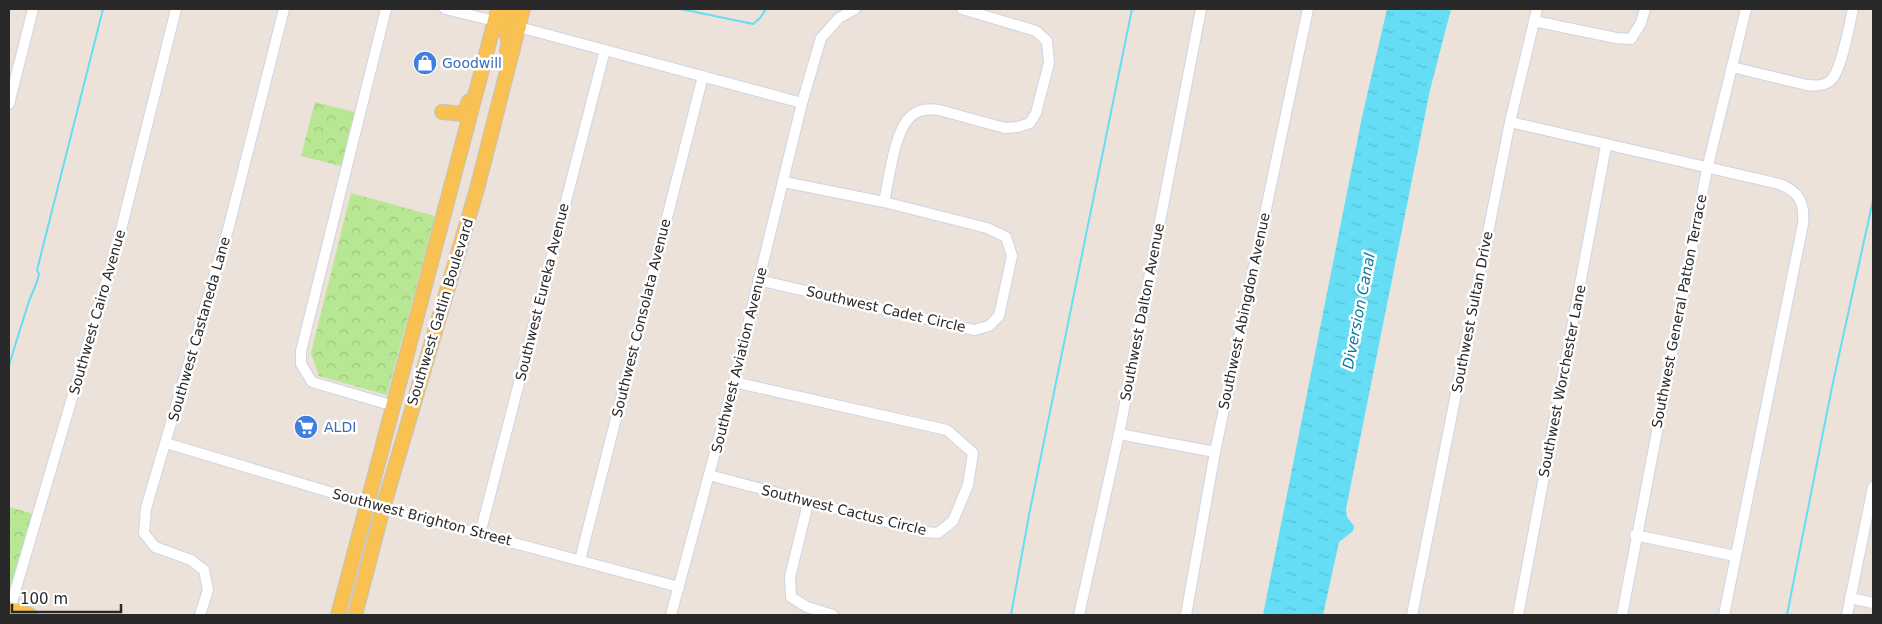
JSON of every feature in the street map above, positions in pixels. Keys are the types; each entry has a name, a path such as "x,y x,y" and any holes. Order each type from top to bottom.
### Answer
{"main road":[{"path":"508,9 509,20 519,27"},
{"name":"Southwest Gatlin Boulevard","path":"354,615 383,508 477,189 523,9"},
{"path":"497,15 509,41 496,93 498,108"},
{"name":"Southwest Gatlin Boulevard","path":"338,615 366,503 394,406 497,15"},
{"path":"466,129 462,121 447,117 442,112 466,113 480,60 489,44"},
{"path":"9,610 30,615"}],"street":[{"path":"9,104 33,9"},
{"name":"Southwest Cairo Avenue","path":"9,610 118,242 176,9"},
{"name":"Southwest Castaneda Lane","path":"200,615 208,590 204,570 191,560 155,547 144,533 146,508 229,226 284,9"},
{"path":"386,9 301,351 302,364 312,382 394,406"},
{"path":"445,9 497,15"},
{"name":"Southwest Aviation Avenue","path":"671,615 734,382 802,103 821,38 839,18 855,9"},
{"path":"884,202 898,139 906,121 915,113 927,109 939,110 1013,128 1030,123 1036,113 1049,64 1047,41 1036,30 962,9"},
{"name":"Southwest Dalton Avenue","path":"1079,615 1119,434 1201,9"},
{"name":"Southwest Abingdon Avenue","path":"1186,615 1215,452 1308,9"},
{"name":"Southwest Sultan Drive","path":"1412,615 1510,122 1536,9"},
{"path":"1534,21 1616,38 1631,39 1641,23 1645,9"},
{"name":"Southwest General Patton Terrace","path":"1622,615 1635,535 1707,169 1746,9"},
{"path":"1732,67 1807,85 1819,86 1831,80 1837,71 1853,9"},
{"path":"519,27 802,103"},
{"name":"Southwest Eureka Avenue","path":"480,534 605,50"},
{"name":"Southwest Consolata Avenue","path":"580,560 703,76"},
{"path":"1510,122 1606,146 1779,184 1794,191 1800,197 1803,206 1802,224 1724,615"},
{"name":"Southwest Worchester Lane","path":"1518,615 1606,146"},
{"name":"Southwest Cadet Circle","path":"758,280 974,330 989,326 999,316 1012,256 1006,237 987,228 884,202 784,182"},
{"name":"Southwest Cactus Circle","path":"709,475 808,503 924,532 938,533 953,521 968,485 973,453 947,430 734,382"},
{"path":"1119,434 1215,452"},
{"name":"Southwest Brighton Street","path":"166,443 383,508 679,587"},
{"path":"1847,615 1873,491"},
{"path":"808,503 790,577 791,597 807,607 834,615"},
{"path":"1635,535 1735,556"},
{"path":"1850,598 1873,603"}],"green space":[{"path":"315,102 358,113 345,167 301,156"},
{"path":"351,193 435,216 387,395 319,376 311,353"},
{"path":"9,507 34,514 10,592 9,592"}],"water":[{"name":"Diversion Canal","path":"1387,9 1451,9 1430,90 1346,509 1347,517 1354,526 1353,531 1339,542 1323,615 1263,615 1362,117"}],"waterway":[{"path":"9,365 29,301 37,282 39,274 37,270 103,9"},
{"path":"681,9 753,24 766,9"},
{"path":"1011,615 1029,515 1132,9"},
{"path":"1787,615 1832,387 1873,200"}],"place":[{"name":"Goodwill","path":"425,63"},
{"name":"ALDI","path":"306,427"}]}
